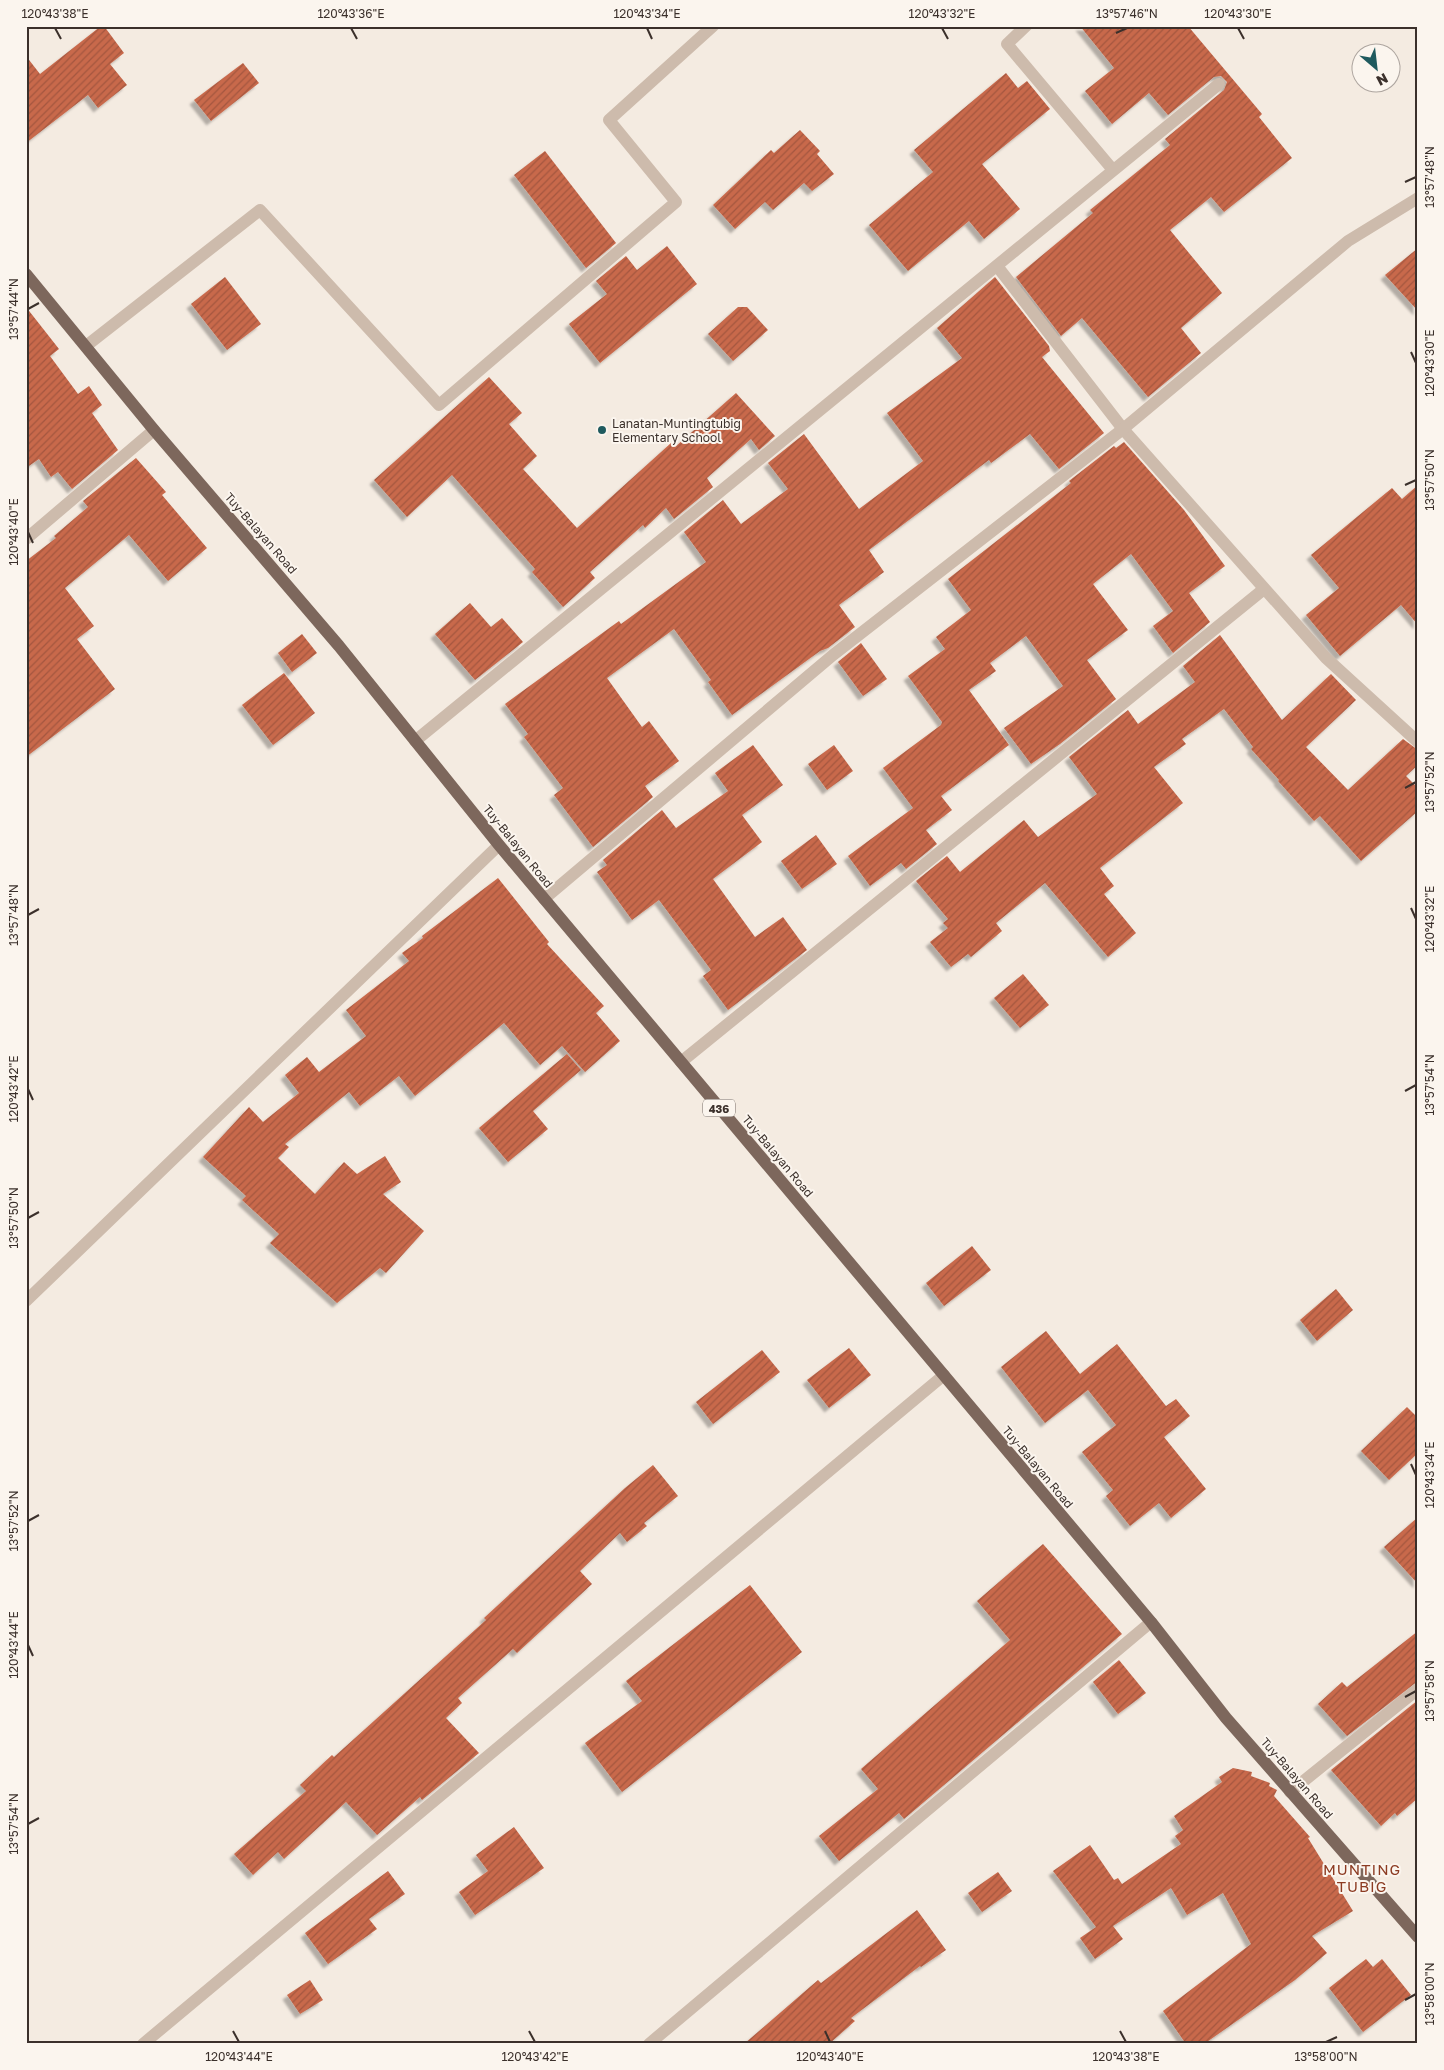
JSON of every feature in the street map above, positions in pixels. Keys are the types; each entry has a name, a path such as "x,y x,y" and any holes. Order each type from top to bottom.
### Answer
{"main road":[{"name":"Tuy-Balayan Road","path":"26,274 154,430 339,646 544,899 1151,1622 1226,1718 1418,1937"}],"street":[{"path":"86,346 260,210 439,406 676,202 609,120 713,26"},
{"path":"1026,26 1006,44 1113,170"},
{"path":"415,741 1219,84"},
{"path":"544,899 833,655 1123,429 1348,241 1418,198"},
{"path":"997,266 1123,429 1326,658 1418,742"},
{"path":"26,538 154,430"},
{"path":"681,1062 1264,588"},
{"path":"26,1300 499,845"},
{"path":"143,2044 944,1375"},
{"path":"649,2044 1151,1622"},
{"path":"1290,1792 1418,1689"}],"building":[{"path":"101,26 104,26 124,53 110,64 127,85 98,108 88,95 26,143 26,56 40,74"},
{"path":"1080,26 1188,26 1262,114 1259,117 1292,158 1224,212 1211,197 1170,230 1222,293 1181,328 1201,353 1148,397 1082,318 1061,336 1016,277 1093,213 1090,210 1170,145 1165,139 1224,90 1227,82 1221,76 1214,77 1168,115 1149,93 1112,124 1085,91 1114,68"},
{"path":"243,63 259,83 211,121 194,100"},
{"path":"1006,73 1018,88 1027,81 1050,109 982,164 1020,209 984,239 969,221 908,271 869,225 933,172 914,150"},
{"path":"800,130 820,151 817,154 834,174 812,191 804,183 773,210 765,202 735,229 713,205 771,150 774,153"},
{"path":"545,151 616,243 586,268 514,175"},
{"path":"667,246 697,284 600,363 569,324 607,294 596,281 626,256 637,270"},
{"path":"1418,248 1418,311 1385,275"},
{"path":"225,277 261,324 227,350 191,304"},
{"path":"995,277 1049,346 1050,351 1042,357 1104,433 1059,469 1030,434 991,463 989,460 869,550 884,572 839,605 855,627 732,715 708,682 711,680 674,629 607,678 642,727 649,721 679,761 645,786 653,797 593,847 554,795 563,788 524,737 528,734 505,704 619,621 621,624 706,562 684,532 723,500 741,524 788,489 768,463 804,434 859,509 923,461 887,413 962,358 937,328"},
{"path":"26,307 59,349 50,356 78,394 89,386 102,405 92,413 118,450 72,489 58,472 51,477 39,459 26,468"},
{"path":"738,307 747,307 768,330 733,361 708,334"},
{"path":"489,377 522,413 509,424 537,456 523,469 577,528 671,443 675,447 736,393 775,436 759,450 751,439 707,478 713,487 674,519 666,508 645,528 643,525 590,572 595,578 563,607 532,572 535,569 452,475 407,517 374,480"},
{"path":"1124,442 1184,510 1225,566 1189,593 1210,622 1173,653 1153,626 1173,611 1131,554 1093,584 1128,630 1087,660 1116,699 1060,744 1031,764 1004,728 1063,686 1026,636 990,663 996,671 969,690 1009,745 941,796 952,810 926,830 937,844 906,869 901,863 870,886 848,856 913,808 883,768 941,725 942,722 908,676 945,649 936,637 971,610 948,579 1071,483 1069,481 1114,446 1116,448"},
{"path":"136,458 166,492 162,495 207,548 168,581 129,535 65,588 94,626 77,639 115,689 26,757 26,561 56,538 54,536 88,507 83,501"},
{"path":"1418,485 1418,625 1401,605 1340,656 1306,615 1339,588 1311,555 1392,488 1402,499"},
{"path":"470,603 491,627 502,618 523,642 475,680 435,634"},
{"path":"302,634 317,653 292,672 278,653"},
{"path":"1220,635 1282,720 1331,674 1356,700 1306,747 1348,790 1403,739 1418,750 1418,765 1406,776 1418,788 1418,811 1361,861 1320,816 1314,821 1251,749 1253,747 1224,709 1182,739 1186,744 1154,767 1183,803 1100,868 1114,886 1104,894 1136,933 1108,957 1045,883 996,923 1002,931 971,957 968,954 951,967 930,942 948,928 943,923 948,919 916,881 947,856 960,872 1024,820 1038,837 1097,794 1069,757 1128,710 1138,724 1195,682 1183,666"},
{"path":"861,643 887,679 863,696 838,662"},
{"path":"284,673 315,713 273,745 242,705"},
{"path":"753,745 783,785 742,815 762,842 713,879 755,937 783,917 807,950 728,1010 703,976 711,970 659,900 632,920 597,872 607,865 603,860 662,810 676,828 728,791 715,773"},
{"path":"834,745 853,771 827,790 808,764"},
{"path":"816,835 837,864 802,889 781,861"},
{"path":"498,878 549,942 547,944 604,1006 596,1013 620,1041 585,1072 562,1046 540,1065 504,1023 415,1096 399,1076 360,1106 349,1092 285,1144 289,1147 278,1158 315,1194 344,1162 357,1174 385,1156 401,1182 383,1194 424,1231 386,1273 380,1268 337,1303 270,1243 279,1234 242,1200 246,1196 203,1157 249,1107 263,1122 299,1093 285,1075 307,1057 319,1072 366,1036 346,1010 409,961 402,953"},
{"path":"1023,974 1049,1005 1020,1028 994,998"},
{"path":"567,1054 581,1070 533,1111 548,1129 508,1162 479,1128"},
{"path":"972,1246 991,1270 944,1306 926,1283"},
{"path":"1336,1289 1353,1310 1317,1341 1300,1320"},
{"path":"1046,1331 1080,1374 1117,1344 1166,1406 1176,1399 1190,1416 1164,1437 1206,1489 1171,1518 1159,1503 1130,1526 1106,1496 1113,1490 1082,1452 1116,1425 1088,1390 1045,1423 1001,1367"},
{"path":"849,1348 871,1375 829,1408 807,1380"},
{"path":"762,1350 780,1372 713,1424 696,1402"},
{"path":"1407,1407 1418,1418 1418,1453 1389,1480 1361,1451"},
{"path":"653,1465 678,1496 644,1523 647,1526 627,1542 620,1533 580,1571 592,1584 517,1653 513,1649 458,1698 462,1703 446,1718 479,1753 422,1800 420,1797 377,1835 346,1802 284,1859 278,1852 253,1875 234,1854 306,1791 300,1785 332,1755 334,1757 486,1620 484,1618 625,1488"},
{"path":"1418,1517 1418,1584 1384,1547"},
{"path":"1043,1544 1122,1634 904,1819 899,1813 839,1861 819,1836 878,1789 861,1769 1010,1640 977,1601"},
{"path":"750,1585 802,1652 622,1792 585,1743 642,1701 626,1681"},
{"path":"1418,1631 1418,1681 1347,1736 1318,1704 1342,1682 1347,1687"},
{"path":"1119,1660 1146,1693 1118,1714 1093,1682"},
{"path":"1418,1700 1418,1798 1397,1816 1395,1813 1381,1826 1331,1770"},
{"path":"1233,1768 1252,1772 1251,1776 1270,1783 1269,1786 1277,1790 1274,1796 1310,1837 1308,1838 1353,1911 1312,1936 1327,1953 1295,1980 1204,2044 1186,2044 1163,2011 1251,1944 1223,1893 1187,1915 1171,1888 1113,1926 1123,1939 1095,1959 1080,1938 1096,1927 1053,1871 1090,1845 1114,1880 1118,1878 1122,1884 1181,1844 1175,1836 1183,1830 1174,1816 1222,1782 1219,1777"},
{"path":"514,1827 544,1868 475,1915 459,1892 488,1871 476,1855"},
{"path":"388,1871 405,1894 369,1919 377,1929 328,1964 305,1933"},
{"path":"998,1872 1012,1891 982,1912 968,1893"},
{"path":"917,1910 946,1950 920,1966 851,2018 855,2021 829,2044 744,2044 818,1980 821,1983"},
{"path":"1366,1959 1373,1967 1382,1959 1411,1995 1363,2032 1329,1988"},
{"path":"310,1980 323,2000 300,2014 287,1995"}],"place":[{"name":"Lanatan-Muntingtubig Elementary School","path":"602,430"}],"district":[{"name":"MUNTING TUBIG","path":"1362,1878"}]}
